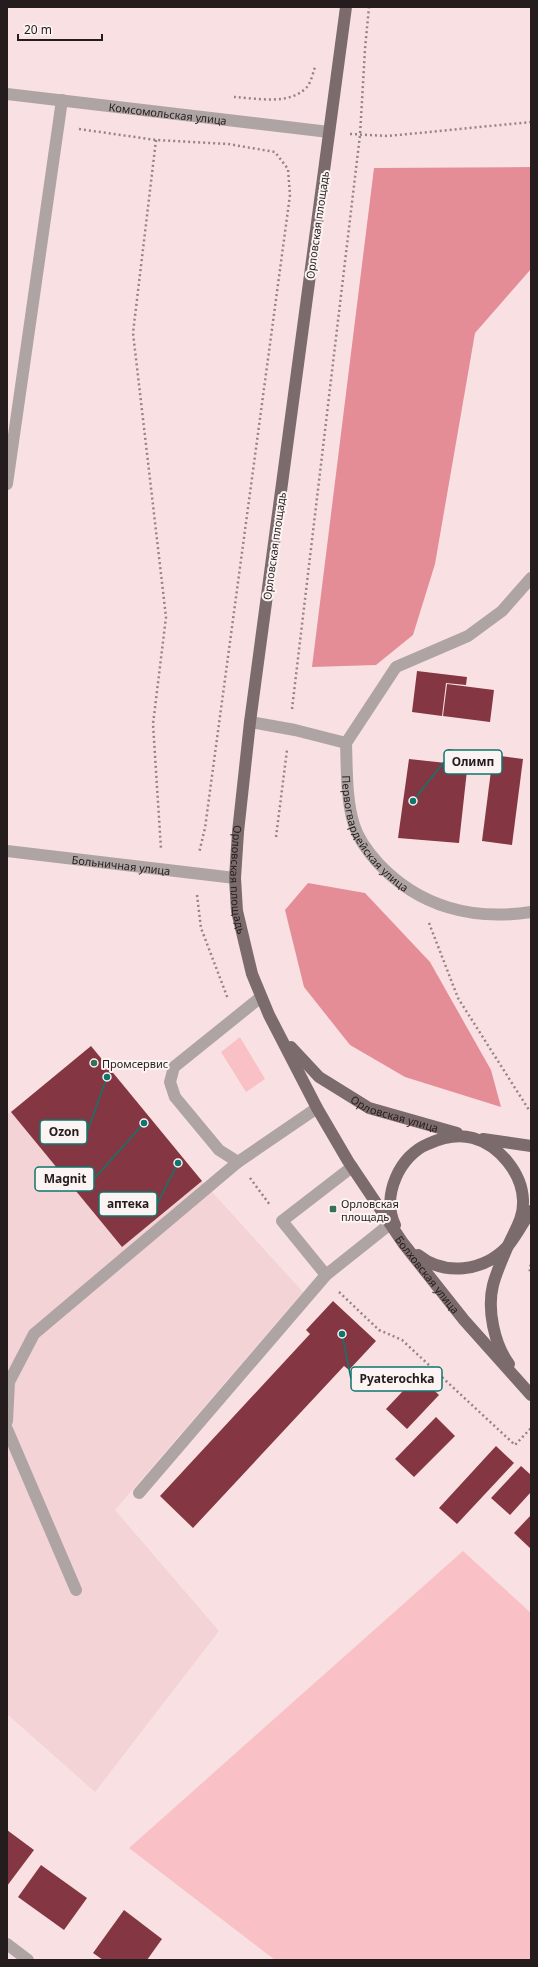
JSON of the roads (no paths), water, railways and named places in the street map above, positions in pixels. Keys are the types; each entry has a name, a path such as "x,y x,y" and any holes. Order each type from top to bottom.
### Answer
{"main road":[{"name":"Орловская площадь","path":"281,1038 252,974 237,911 236,878 238,832 250,722 329,132 342,48 346,7"},
{"name":"Болховская улица","path":"281,1038 317,1108 352,1167 403,1243 464,1320 531,1394"},
{"name":"Орловская улица","path":"281,1038 319,1077 369,1108 472,1138 531,1146"},
{"path":"531,1211 507,1247 483,1264 453,1270 428,1264 403,1243 392,1219 390,1197 400,1168 420,1147 443,1137 472,1138 499,1151 517,1174 523,1199 521,1221 507,1247 493,1286 491,1306 494,1328 504,1357 531,1394"}],"street":[{"name":"Комсомольская улица","path":"7,94 329,132"},
{"path":"7,484 62,100"},
{"path":"250,722 289,729 346,743 396,667 468,636 502,611 531,578"},
{"name":"Первогвардейская улица","path":"346,743 349,798 354,826 370,855 394,880 418,896 462,912 508,916 531,912"},
{"name":"Больничная улица","path":"7,851 236,878"},
{"path":"238,1162 219,1150 175,1097 170,1082 174,1067 261,996"},
{"path":"7,1421 9,1382 34,1334 238,1162 317,1108"},
{"path":"326,1275 282,1221 352,1167"},
{"path":"139,1493 326,1275 390,1224"},
{"path":"7,1429 76,1590"},
{"path":"7,1944 28,1960"}],"place":[{"name":"Олимп","path":"413,801"},
{"name":"Промсервис","path":"94,1063"},
{"name":"Ozon","path":"107,1077"},
{"name":"Magnit","path":"144,1123"},
{"name":"аптека","path":"178,1163"},
{"name":"Орловская площадь","path":"333,1209"},
{"name":"Pyaterochka","path":"342,1334"}]}
